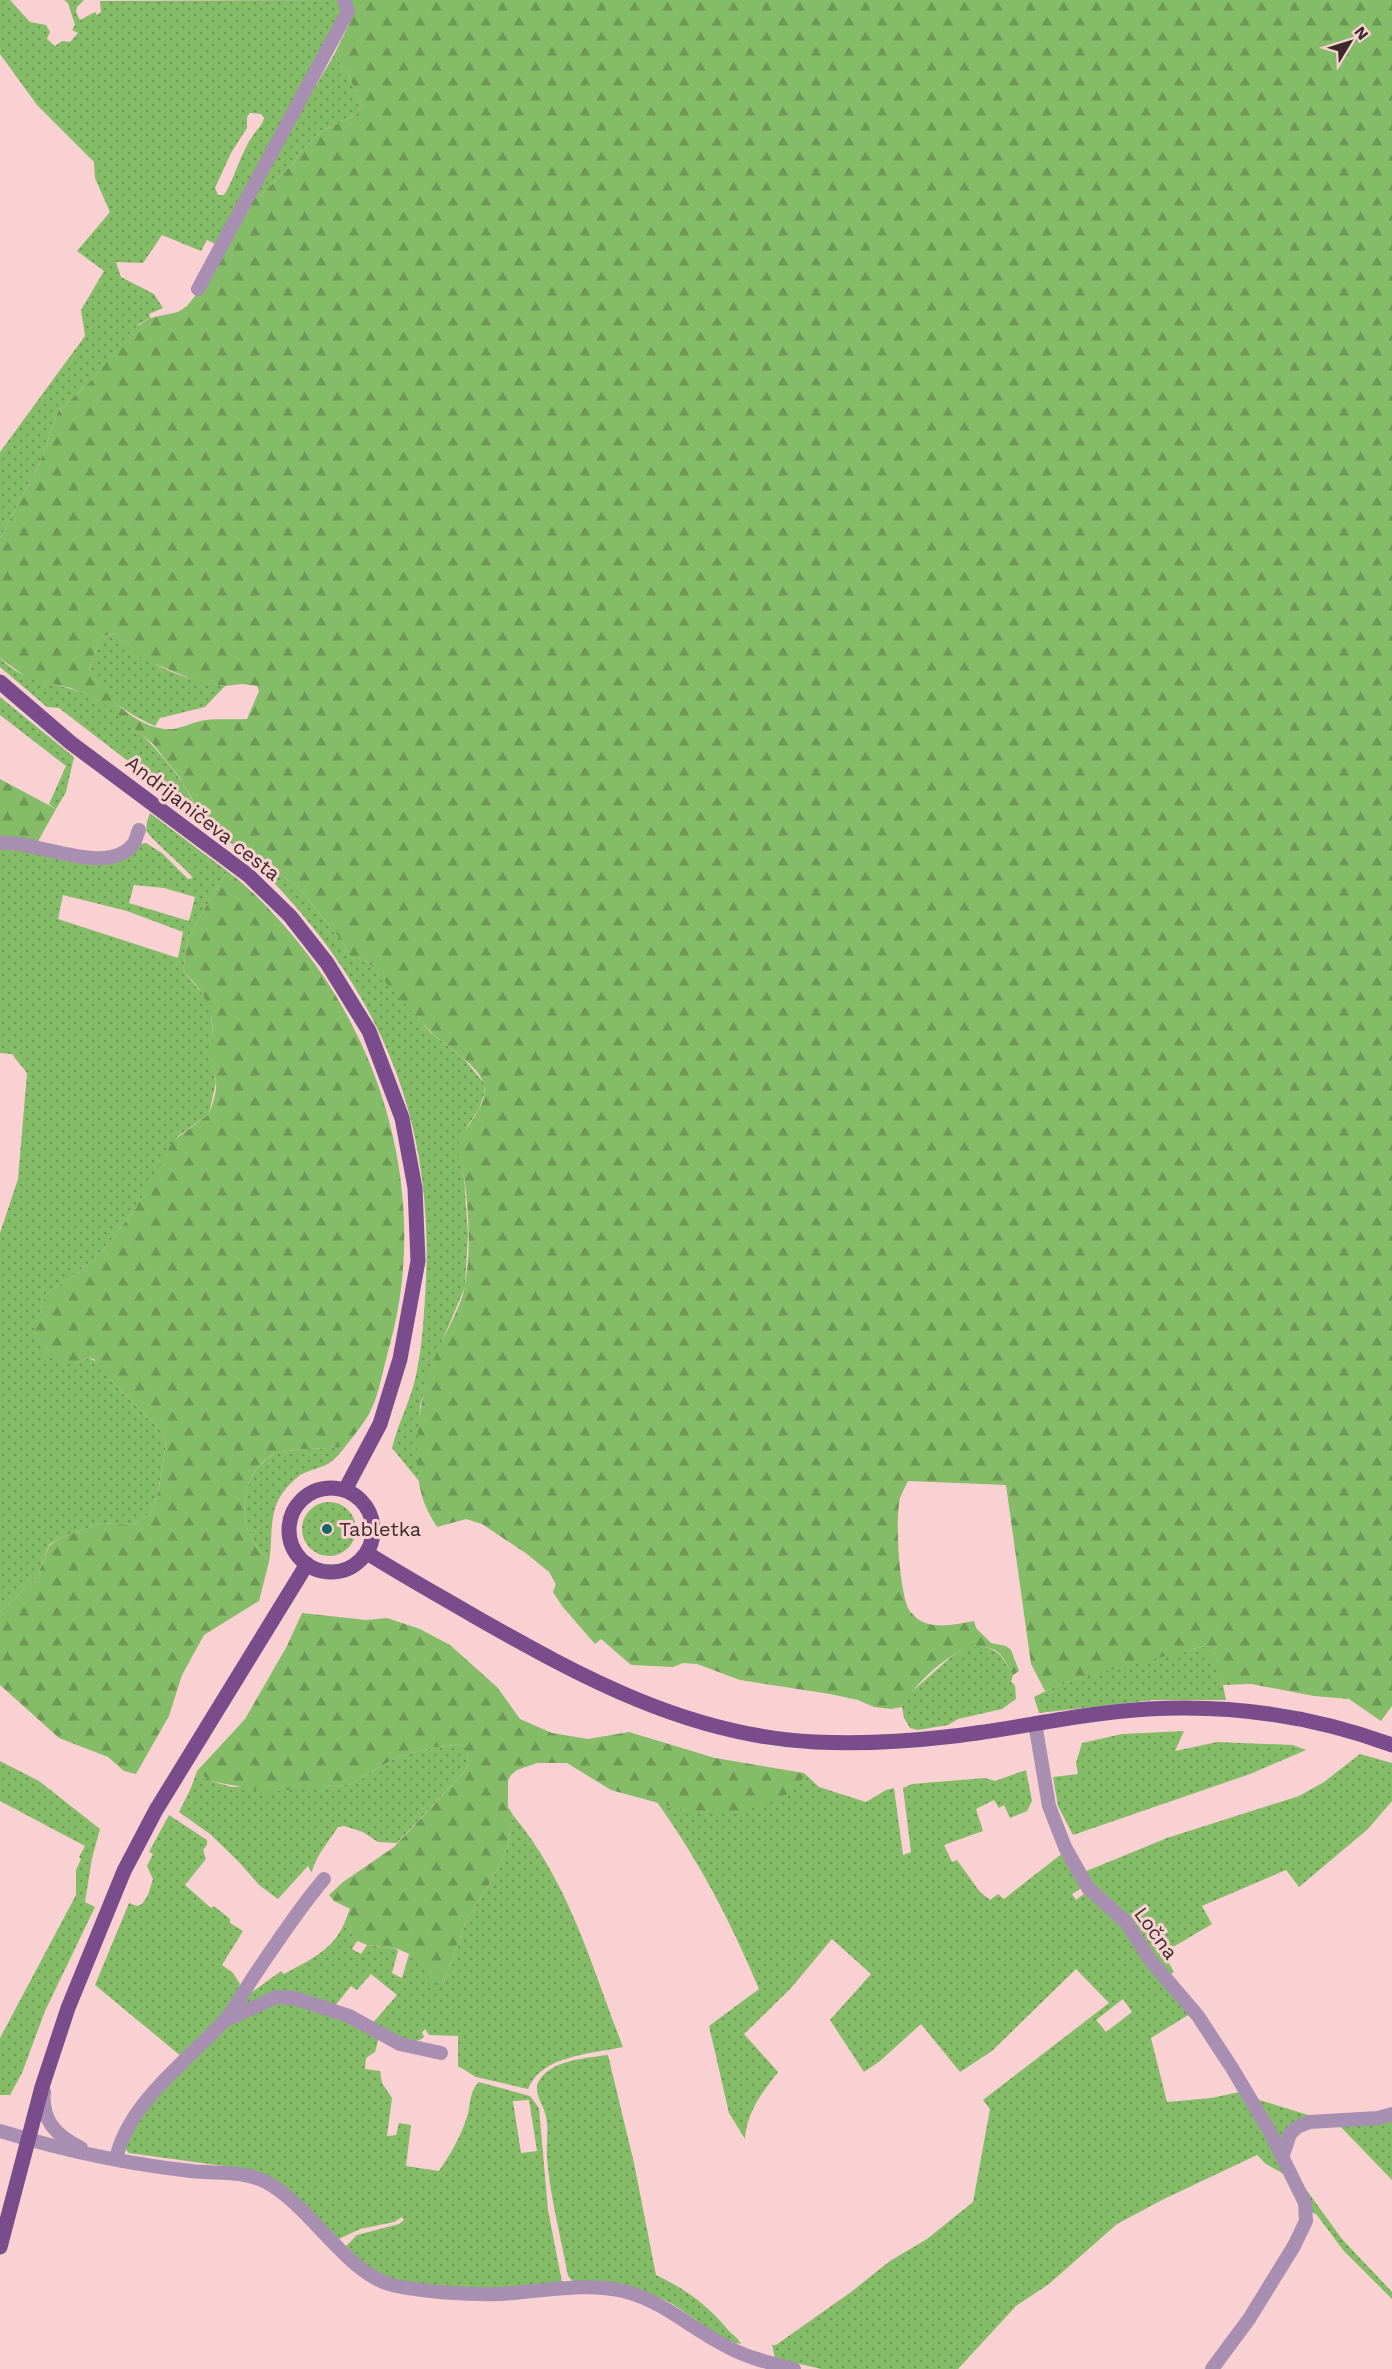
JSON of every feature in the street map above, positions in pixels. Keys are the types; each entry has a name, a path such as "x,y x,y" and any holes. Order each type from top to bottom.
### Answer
{"main road":[{"name":"Andrijaničeva cesta","path":"0,682 71,743 248,875 290,916 327,963 369,1031 402,1118 415,1188 418,1261 400,1359 380,1424 345,1490"},
{"path":"332,1488 345,1490 361,1501 371,1517 374,1529 367,1553 345,1570 332,1572 319,1570 307,1564 297,1555 291,1543 289,1529 291,1516 298,1504 313,1492 332,1488"},
{"path":"367,1553 533,1650 615,1691 690,1721 770,1737 813,1742 853,1743 946,1737 1147,1709 1211,1707 1308,1719 1355,1731 1392,1744"},
{"path":"0,2247 27,2140 55,2047 68,2008 124,1871 150,1821 307,1564"}],"street":[{"path":"198,289 348,11 344,0"},
{"path":"0,843 16,842 69,856 103,858 125,851 134,843 139,830"},
{"name":"Ločna","path":"1035,1723 1049,1806 1065,1847 1088,1888 1126,1922 1151,1962 1198,2016 1232,2068 1282,2155 1305,2203 1306,2221 1294,2246 1254,2310 1212,2369"},
{"path":"116,2159 120,2142 138,2113 160,2085 224,2021 295,1914 324,1879"},
{"path":"224,2021 276,1997 294,1998 349,2016 400,2044 441,2053"},
{"path":"55,2047 44,2092 43,2102 47,2120 65,2141 96,2156"},
{"path":"1282,2155 1290,2133 1309,2122 1378,2118 1392,2114"},
{"path":"0,2131 46,2146 96,2156 192,2172 245,2175 266,2182 286,2195 364,2271 383,2283 408,2288 474,2294 598,2288 626,2292 682,2317 738,2353 794,2369"}],"green space":[{"path":"0,0 10,0 30,22 46,25 50,32 47,39 55,46 62,41 70,42 78,33 72,30 75,25 68,3 64,0 84,0 77,7 76,12 80,20 95,12 97,15 101,12 100,1 341,0 343,20 219,246 207,240 201,251 162,235 143,263 116,262 121,277 154,294 163,308 149,314 150,318 139,324 94,378 58,411 39,465 0,538 0,452 85,336 81,310 104,271 77,251 110,212 95,178 94,162 37,105 0,54","holes":["250,113 261,114 264,118 262,123 245,149 228,188 224,195 218,195 215,188 231,153 247,128 247,117"]},
{"path":"348,0 1392,0 1392,1706 1381,1721 1349,1699 1314,1696 1251,1684 1223,1685 1205,1646 1079,1678 1045,1691 1031,1664 1006,1485 908,1481 900,1498 899,1555 906,1601 913,1615 923,1622 936,1625 974,1621 976,1628 991,1643 1006,1646 1011,1650 1019,1671 1013,1675 998,1652 986,1647 972,1648 957,1653 943,1662 918,1685 902,1707 891,1709 874,1707 858,1700 830,1694 740,1680 697,1664 683,1663 673,1667 631,1665 601,1639 595,1644 553,1592 556,1584 549,1572 527,1554 482,1524 466,1519 437,1527 426,1507 421,1490 418,1471 418,1429 425,1388 431,1369 464,1292 469,1245 468,1217 458,1146 482,1101 484,1085 481,1078 469,1063 436,1037 373,967 363,959 350,957 342,941 298,887 248,850 242,851 220,836 222,827 198,809 180,778 153,744 94,698 71,688 29,679 0,658 0,538 39,465 58,411 94,378 133,329 150,318 178,312 187,306 199,291 249,198 259,197 294,163 298,155 320,132 356,115 362,106 348,74 334,55 350,22","holes":["115,634 143,659 199,682 225,686 242,684 257,686 259,691 247,719 206,720 173,729 148,725 135,718 113,700 89,669 101,636"]},
{"path":"334,55 348,74 362,106 356,115 320,132 298,155 294,163 259,197 249,198"},
{"path":"116,634 140,654 166,669 194,680 225,686 205,707 160,718 155,726 144,721 109,697 89,669 101,636"},
{"path":"0,658 21,674 92,697 128,721 168,764 200,810 222,827 220,836 180,801 59,708 47,707 0,667"},
{"path":"0,697 74,757 66,792 56,809 49,804 66,766 0,715"},
{"path":"0,779 56,809 37,843 0,839"},
{"path":"150,813 227,871 188,937 183,971 207,999 211,1012 214,1049 212,1065 216,1082 209,1114 177,1137 136,1208 104,1249 74,1276 47,1293 40,1314 74,1364 88,1358 98,1362 111,1380 161,1430 166,1444 158,1493 151,1512 139,1522 132,1525 101,1523 60,1538 49,1545 37,1577 0,1612 0,1233 18,1179 27,1073 12,1054 0,1053 0,846 70,858 146,843 162,853 188,879 193,878 147,831","holes":["134,885 164,888 195,897 189,921 129,903","63,895 127,911 183,932 178,958 58,919"]},
{"path":"248,850 298,887 342,941 350,957 363,959 373,967 431,1033 463,1058 484,1083 484,1094 479,1109 468,1125 458,1147 464,1178 468,1234 465,1287 435,1358 420,1406 419,1481 392,1448 416,1375 422,1340 426,1280 426,1216 418,1155 405,1098 385,1044 358,993 325,944 287,897 242,851"},
{"path":"227,871 268,908 316,966 347,1015 371,1067 389,1121 400,1177 404,1234 401,1292 376,1399 366,1418 345,1447 275,1454 257,1468 251,1478 245,1501 246,1525 254,1542 269,1562 259,1601 204,1635 182,1675 169,1716 136,1774 124,1771 108,1757 59,1738 0,1685 0,1612 37,1577 49,1546 60,1538 101,1523 132,1525 139,1522 151,1512 158,1493 166,1444 161,1430 111,1380 94,1359 88,1358 74,1364 47,1357 43,1353 33,1322 40,1314 47,1293 74,1276 104,1249 136,1208 173,1141 209,1114 216,1086 212,1067 211,1013 202,993 183,971 188,937"},
{"path":"345,1447 330,1463 302,1474 283,1492 272,1520 269,1562 256,1546 246,1524 247,1489 257,1468 265,1460 282,1452"},
{"path":"329,1502 339,1504 348,1510 354,1519 356,1529 354,1539 348,1548 339,1554 329,1556 319,1554 310,1548 304,1539 302,1529 304,1519 310,1510 319,1504"},
{"path":"302,1613 366,1620 387,1618 420,1629 450,1645 497,1687 520,1719 552,1733 588,1739 629,1732 715,1758 804,1773 804,1777 790,1793 740,1813 684,1810 611,1790 567,1763 537,1763 517,1770 508,1781 508,1807 513,1815 507,1848 492,1880 467,1919 443,1984 437,1985 430,1981 428,1974 409,1954 398,1949 367,1945 357,1941 344,1924 350,1909 334,1901 329,1895 343,1882 394,1847 466,1770 468,1757 465,1747 461,1744 432,1748 397,1757 349,1785 268,1792 210,1781 197,1771 245,1719 287,1646"},
{"path":"979,1646 992,1649 1003,1659 1013,1675 1011,1682 1015,1685 1016,1699 1002,1709 958,1719 948,1725 918,1730 910,1728 904,1718 902,1707 908,1695 951,1657 967,1648"},
{"path":"1206,1646 1223,1685 1226,1700 1153,1700 1039,1713 1034,1697 1075,1679 1118,1666"},
{"path":"1184,1731 1175,1751 1217,1742 1293,1745 1306,1750 1250,1774 1073,1835 1058,1806 1053,1777 1078,1774 1076,1763 1082,1743 1122,1734"},
{"path":"461,1744 466,1747 468,1757 466,1770 397,1843 378,1842 363,1832 344,1826 338,1827 319,1855 312,1873 308,1866 278,1899 259,1885 210,1834 179,1812 197,1771 210,1781 232,1787 349,1785 397,1757 432,1748"},
{"path":"1360,1754 1392,1763 1392,1801 1368,1829 1299,1887 1286,1870 1202,1906 1212,1924 1163,1953 1174,1972 1168,1976 1095,1892 1084,1872 1167,1838 1299,1796 1324,1782"},
{"path":"0,1761 39,1781 100,1829 92,1858 85,1902 95,1907 45,2011 22,2073 10,2095 0,2095 0,2038 76,1895 76,1870 85,1846 0,1801"},
{"path":"1026,1770 1032,1801 1027,1811 1010,1818 1004,1805 999,1808 994,1800 976,1809 983,1831 944,1845 952,1862 957,1860 980,1892 990,1900 998,1894 1004,1899 1064,1852 1082,1888 1072,1894 1076,1900 1085,1893 1113,1912 1193,2012 1151,2038 1167,2102 1211,2098 1244,2091 1287,2176 1266,2164 1257,2155 1117,2224 1049,2284 1016,2306 958,2369 821,2369 775,2358 772,2345 776,2345 851,2292 890,2261 927,2239 973,2202 990,2109 983,2100 1109,2003 1076,1969 992,2051 960,2072 921,2024 880,2061 864,2072 830,2020 871,1974 832,1939 791,1988 744,2034 778,2072 752,2111 745,2139 729,2113 709,2026 759,1989 713,1892 657,1802 684,1810 804,1777 804,1773 819,1787 866,1802 894,1788 903,1855 911,1852 903,1788 912,1784 985,1778 995,1781","holes":["1123,1999 1132,2012 1106,2032 1096,2020"]},
{"path":"169,1815 207,1840 207,1845 203,1850 206,1859 185,1885 211,1908 214,1906 230,1919 230,1923 243,1931 222,1965 233,1973 240,1984 235,1995 215,2024 182,2057 95,1985 129,1903 137,1906 142,1904 148,1895 153,1879 147,1866 153,1854 149,1852"},
{"path":"513,1815 533,1841 564,1897 623,2047 583,2054 556,2063 544,2069 528,2089 476,2077 458,2066 458,2036 429,2035 425,2029 422,2032 424,2037 412,2041 390,2035 371,2025 397,1995 371,1974 357,1990 351,1986 334,2007 294,1994 242,2011 248,1995 281,1971 284,1974 319,1954 333,1941 344,1924 357,1941 352,1949 361,1954 367,1945 396,1949 398,1951 392,1973 402,1978 409,1954 443,1984 467,1919 492,1880 507,1848"},
{"path":"279,1999 326,2009 379,2037 375,2052 366,2058 365,2069 380,2071 382,2083 392,2098 387,2136 396,2135 399,2123 411,2125 406,2166 439,2171 462,2131 472,2094 479,2082 530,2096 539,2108 548,2210 562,2282 503,2289 446,2287 385,2279 362,2263 346,2246 357,2235 399,2224 404,2220 402,2217 394,2222 360,2229 339,2239 308,2211 238,2168 129,2153 125,2149 124,2141 144,2111 219,2029","holes":["529,2100 537,2151 521,2153 513,2101"]},
{"path":"608,2055 634,2163 656,2275 704,2305 741,2344 724,2338 658,2297 622,2288 573,2282 568,2276 547,2158 547,2122 537,2089 540,2079 553,2068 581,2059"},
{"path":"1253,2098 1315,2117 1281,2145"},
{"path":"1392,2117 1392,2180 1337,2123"},
{"path":"1297,2180 1342,2239 1392,2292 1392,2299 1343,2250 1317,2215 1312,2212"}],"place":[{"name":"Tabletka","path":"327,1529"}]}
